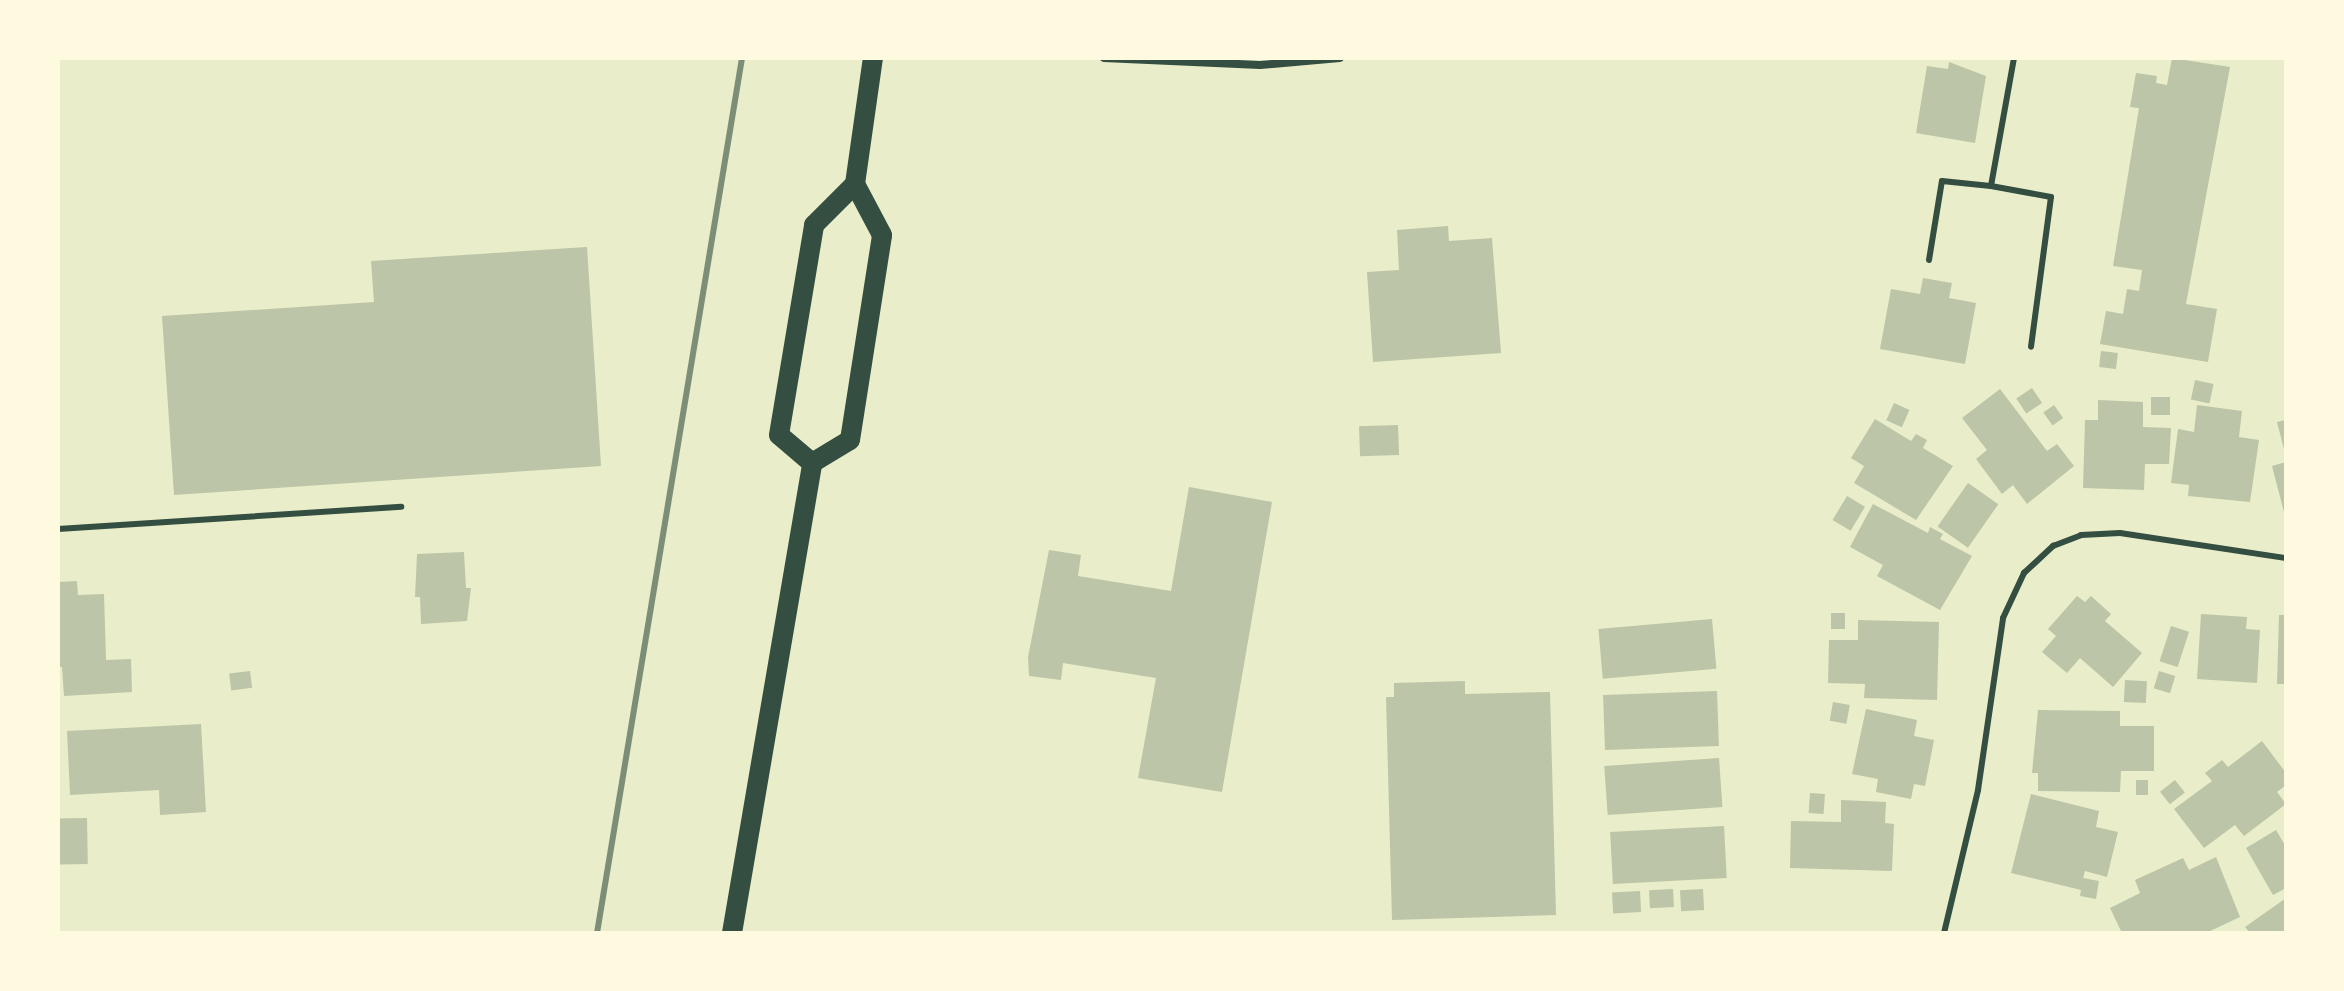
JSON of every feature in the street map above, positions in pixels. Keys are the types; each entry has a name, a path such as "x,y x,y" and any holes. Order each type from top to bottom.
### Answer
{"main road":[{"path":"732,933 812,463 850,440 882,235 855,184 873,58"},
{"path":"812,463 779,435 814,225 855,184"}],"street":[{"path":"1104,58 1260,65 1340,58"}],"lane":[{"path":"1991,186 2014,58"},
{"path":"1929,260 1942,181 2051,197 2031,347"},
{"path":"58,529 401,507"},
{"path":"1944,933 1978,790 2003,618 2024,573 2053,546 2081,535 2120,533 2286,558"}],"building":[{"path":"2172,58 2230,67 2186,304 2217,309 2208,362 2100,344 2106,311 2123,314 2127,289 2139,291 2142,270 2113,266 2139,108 2130,107 2136,73 2157,76 2156,83 2167,85"},
{"path":"1949,62 1986,76 1975,143 1916,133 1927,66 1948,69"},
{"path":"1448,226 1449,241 1492,238 1501,353 1373,362 1367,272 1399,270 1397,230"},
{"path":"587,247 601,466 174,495 162,316 374,302 371,261"},
{"path":"1923,278 1952,283 1949,298 1976,303 1965,364 1880,349 1891,289 1920,294"},
{"path":"2101,351 2118,353 2116,369 2099,367"},
{"path":"2195,380 2214,384 2209,404 2191,400"},
{"path":"2032,388 2042,403 2026,414 2016,399"},
{"path":"2000,389 2047,451 2057,444 2074,466 2027,504 2013,485 2002,494 1976,459 1987,450 1962,418"},
{"path":"2151,397 2170,397 2170,415 2151,415"},
{"path":"2098,400 2143,402 2143,427 2171,428 2169,464 2145,464 2144,490 2083,488 2085,420 2098,420"},
{"path":"1894,403 1910,410 1902,427 1886,420"},
{"path":"2054,405 2063,418 2053,426 2043,412"},
{"path":"2197,405 2242,411 2239,437 2259,440 2250,502 2188,496 2189,485 2171,483 2178,429 2194,432"},
{"path":"1875,419 1911,441 1916,434 1927,440 1923,448 1953,466 1916,520 1854,483 1864,466 1851,458"},
{"path":"2286,420 2286,453 2285,453 2277,422"},
{"path":"1398,425 1399,455 1360,456 1359,426"},
{"path":"2286,462 2286,516 2285,516 2272,466"},
{"path":"1968,483 1998,504 1968,548 1938,526"},
{"path":"1189,487 1272,502 1222,792 1138,778 1156,678 1063,663 1061,680 1029,676 1028,657 1049,550 1081,555 1078,576 1171,591"},
{"path":"1847,496 1865,507 1851,531 1833,520"},
{"path":"1873,504 1928,533 1930,527 1943,534 1940,539 1972,556 1940,610 1877,576 1883,565 1850,547"},
{"path":"464,552 466,588 471,588 467,621 421,624 420,597 415,597 417,554"},
{"path":"77,581 78,595 104,594 106,660 131,659 132,692 64,696 62,667 58,667 58,582"},
{"path":"2077,596 2085,602 2091,596 2111,614 2105,621 2142,653 2113,687 2080,658 2067,673 2042,652 2056,636 2048,629"},
{"path":"1831,613 1845,613 1845,629 1831,629"},
{"path":"2201,614 2247,617 2246,629 2260,630 2257,683 2197,679"},
{"path":"2279,615 2286,615 2286,684 2277,684"},
{"path":"1712,619 1716,669 1603,679 1598,629"},
{"path":"1858,620 1939,622 1937,700 1864,698 1865,684 1828,683 1829,640 1858,640"},
{"path":"2171,626 2189,632 2178,667 2160,661"},
{"path":"250,671 252,688 231,690 229,674"},
{"path":"2159,671 2175,676 2170,693 2154,688"},
{"path":"2125,680 2147,681 2146,703 2124,702"},
{"path":"1465,681 1465,694 1550,692 1556,915 1392,920 1386,697 1394,697 1394,683"},
{"path":"1717,691 1719,746 1605,750 1603,695"},
{"path":"1833,702 1850,705 1846,724 1830,721"},
{"path":"1866,709 1917,720 1914,736 1934,740 1925,786 1914,784 1911,799 1876,792 1878,779 1852,774"},
{"path":"2038,710 2120,711 2120,726 2154,726 2154,771 2121,771 2120,792 2038,791 2038,773 2032,773"},
{"path":"201,724 206,812 160,815 159,790 70,795 67,731"},
{"path":"2262,741 2286,773 2286,785 2277,792 2286,804 2244,836 2235,825 2204,848 2174,809 2212,781 2205,773 2222,760 2228,767"},
{"path":"1719,758 1722,807 1608,815 1604,766"},
{"path":"2136,780 2148,780 2148,795 2136,795"},
{"path":"2175,780 2185,793 2170,804 2160,792"},
{"path":"1810,793 1825,794 1824,814 1809,813"},
{"path":"2031,794 2099,811 2096,827 2118,832 2107,877 2085,871 2083,878 2099,881 2096,899 2080,896 2081,890 2011,873"},
{"path":"1841,800 1886,802 1885,823 1894,824 1892,871 1790,868 1791,821 1841,822"},
{"path":"87,818 88,864 59,864 58,819"},
{"path":"1724,826 1727,878 1613,884 1610,832"},
{"path":"2276,830 2286,847 2286,888 2273,895 2246,848"},
{"path":"2216,857 2240,917 2206,933 2122,933 2110,908 2140,893 2135,880 2183,858 2189,870"},
{"path":"1673,889 1674,907 1650,908 1649,890"},
{"path":"1703,889 1704,910 1681,911 1680,890"},
{"path":"1640,891 1641,912 1613,913 1612,892"},
{"path":"2286,898 2286,933 2250,933 2245,927"}],"railway":[{"path":"597,933 742,58"}]}
